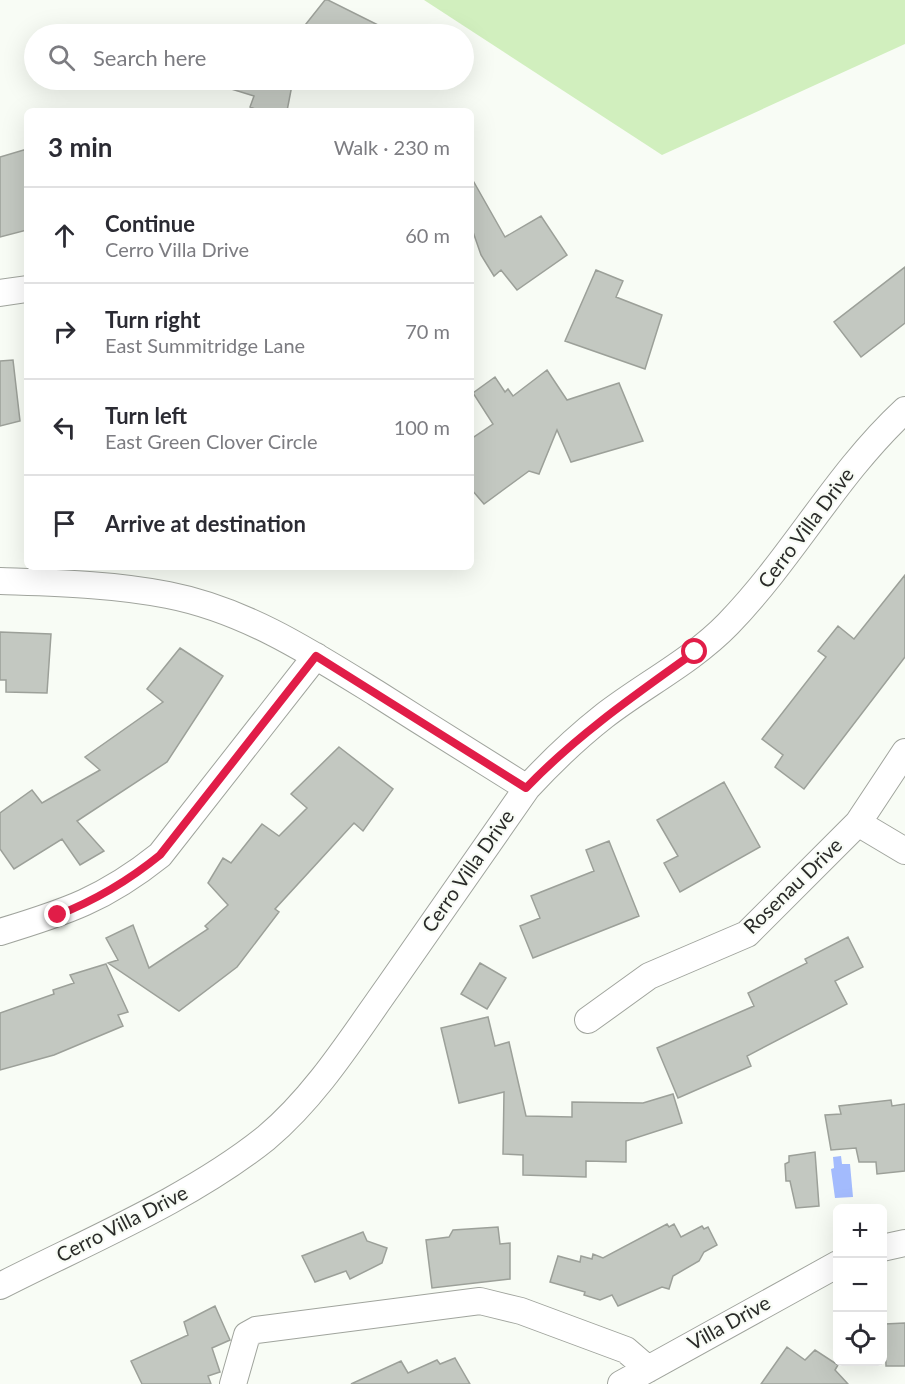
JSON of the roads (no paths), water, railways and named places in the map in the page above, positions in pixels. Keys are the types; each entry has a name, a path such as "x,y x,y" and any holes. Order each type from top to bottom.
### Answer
{"street":[{"path":"0,293 24,289"},
{"name":"Cerro Villa Drive","path":"0,1286 189,1190 229,1166 268,1136 303,1102 342,1053 526,788 555,758 604,716 695,652 726,626 758,593 850,466 905,410"},
{"path":"0,581 114,587 168,595 230,612 279,634 316,656 526,788"},
{"path":"0,932 88,903 130,879 160,855 316,656"},
{"name":"Rosenau Drive","path":"588,1020 649,976 747,934 858,823 905,752"},
{"path":"858,823 905,851"},
{"path":"887,1247 905,1243"},
{"name":"Villa Drive","path":"621,1384 833,1266"},
{"path":"233,1384 247,1335 256,1330 480,1300 521,1311 626,1350 648,1369"}],"water":[{"path":"841,1156 842,1164 850,1164 853,1197 835,1198 831,1169 834,1168 833,1157"}]}
